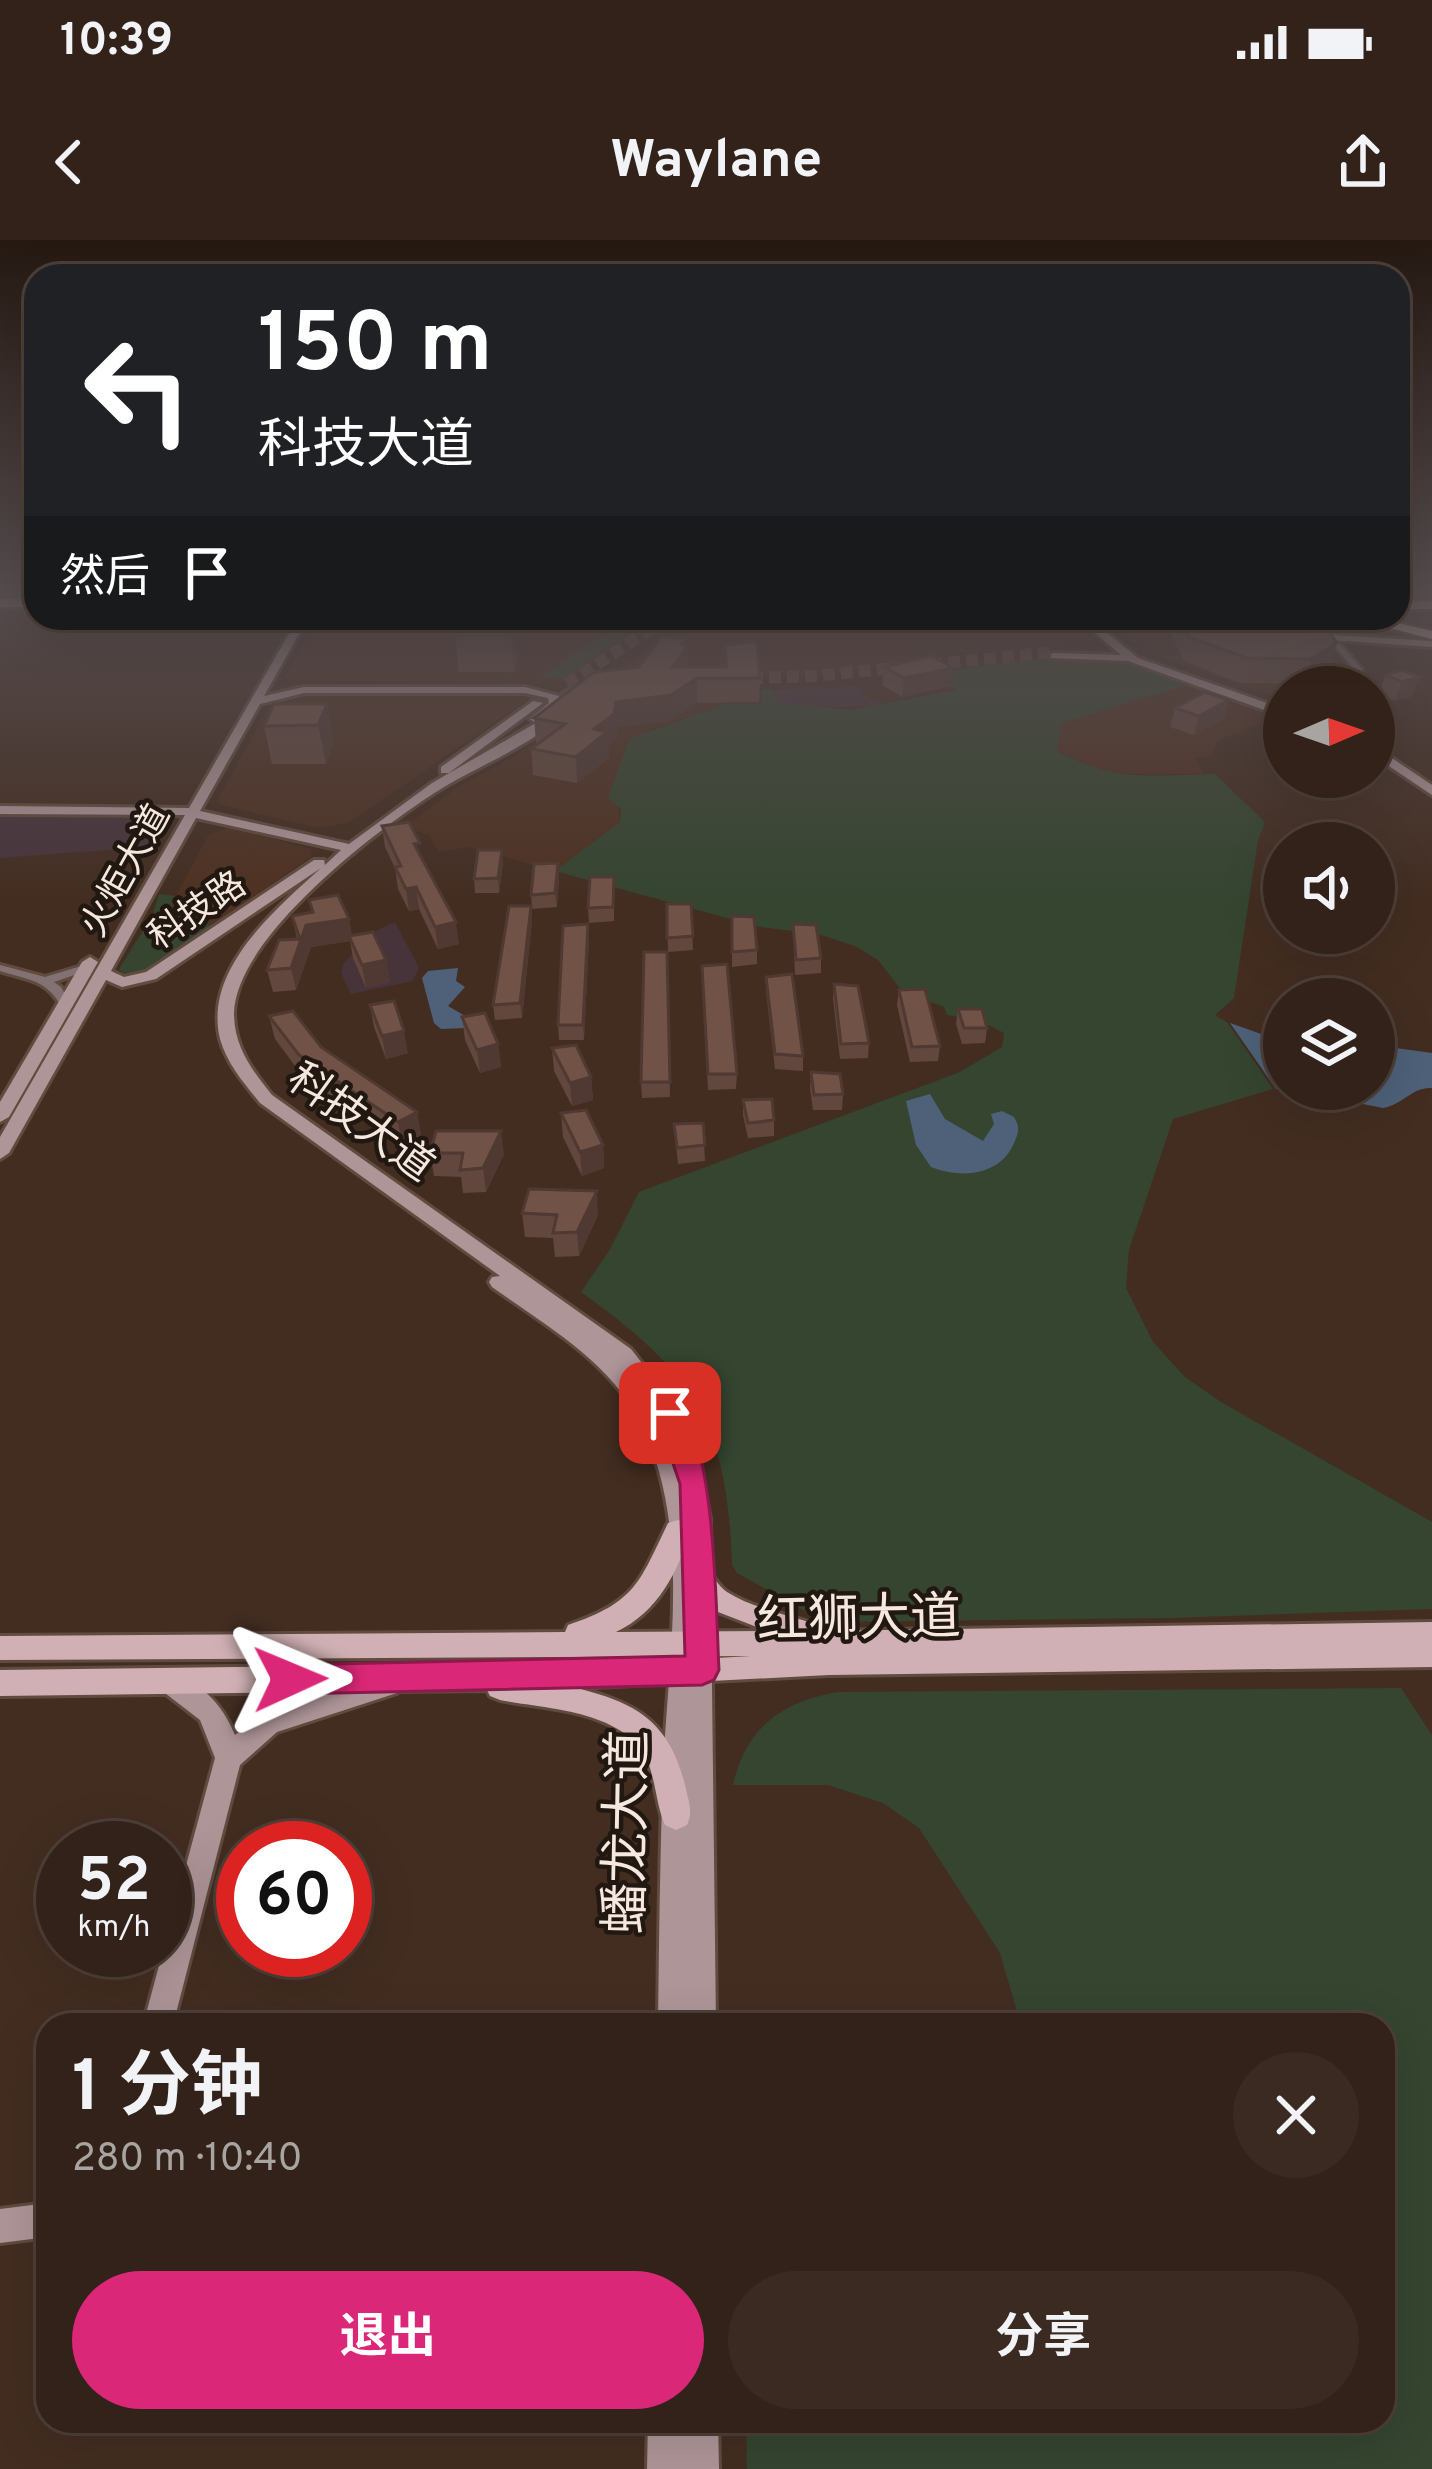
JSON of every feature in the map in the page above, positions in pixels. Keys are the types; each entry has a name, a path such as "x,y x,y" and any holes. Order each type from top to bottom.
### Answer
{"main road":[{"name":"火炬大道","path":"0,1117 65,1004 94,970 253,694"},
{"name":"火炬大道","path":"184,811 259,694"},
{"path":"255,702 285,694"},
{"path":"417,791 476,760 554,706 555,698 540,694"},
{"name":"科技大道","path":"691,1657 665,1451 630,1387 607,1362 269,1116 233,1079 215,1040 212,1010 219,980 256,926 319,862 344,847 476,760 541,704 344,847 277,917 244,956 228,994 227,1038 246,1075 280,1110 591,1329 648,1379 685,1448 694,1484 700,1580 691,1657"},
{"name":"科技大道","path":"476,760 516,746 567,709"},
{"path":"1395,759 1432,781"},
{"path":"1395,763 1432,790"},
{"path":"0,810 184,811 344,847"},
{"name":"科技路","path":"94,970 122,982 151,976 319,862"},
{"name":"科技路","path":"85,1000 154,980 215,939 277,917"},
{"path":"215,939 236,935 237,949"},
{"name":"火炬大道","path":"0,1153 85,1000 94,970"},
{"path":"543,1643 596,1629 628,1613 663,1574 678,1531"},
{"path":"700,1580 716,1600 794,1631 977,1642"},
{"name":"红狮大道","path":"0,1683 462,1678 691,1657 977,1642 1432,1634"},
{"name":"红狮大道","path":"0,1648 543,1643 691,1657 830,1663 1432,1655"},
{"name":"蟠龙大道","path":"673,2013 676,1815 691,1657"},
{"name":"蟠龙大道","path":"691,1657 701,2013"},
{"path":"161,2013 228,1758 248,1737 296,1711 411,1678"},
{"path":"462,1678 625,1718 654,1744 676,1815"},
{"path":"169,1681 200,1698 215,1716 228,1758"},
{"path":"0,2227 36,2222"},
{"path":"665,2469 666,2433"},
{"path":"700,2433 700,2469"}],"street":[{"path":"0,968 45,981 57,988 65,1004"},
{"path":"45,981 94,970"}],"shaded area":[{"path":"300,694 532,697 348,823 318,828 217,801 272,701"},
{"path":"597,694 761,694 762,704 726,704 650,730 618,805 620,822 555,871 469,847 439,852 429,835 404,827 458,787 510,759"},
{"path":"774,694 864,694 891,706 816,708 779,703"},
{"path":"1157,694 1215,694 1263,709 1263,724 1218,741 1211,756 1195,758 1204,774 1104,774 1057,751 1061,723"},
{"path":"156,814 165,820 150,847 0,858 0,815"},
{"path":"232,827 311,849 312,856 212,925 166,914 209,834"},
{"path":"395,922 419,968 413,981 351,994 341,973 344,963 374,932"}],"green space":[{"path":"761,694 774,694 779,703 851,710 936,694 1157,694 1062,723 1057,751 1116,773 1215,774 1265,822 1258,840 1234,998 1215,1015 1228,1023 1263,1074 1263,1092 1173,1119 1129,1250 1126,1288 1153,1342 1185,1377 1432,1522 1432,1609 837,1622 807,1612 737,1573 732,1565 723,1474 697,1406 652,1349 581,1292 609,1251 639,1192 960,1072 1002,1047 1004,1033 978,1020 947,1015 944,1007 903,992 878,960 855,946 818,934 760,927 555,871 620,822 621,809 608,798 629,739 725,704 762,704"},
{"path":"159,894 176,896 167,915 212,925 150,970 123,973 119,969 152,916"},
{"path":"1401,1688 1432,1735 1432,2469 747,2469 746,2433 1395,2433 1395,2013 1018,2013 1000,1953 919,1828 883,1803 828,1785 733,1785 747,1748 769,1721 799,1703 837,1692"}],"water":[{"path":"458,968 456,981 465,987 448,1006 472,1020 466,1028 441,1029 434,1023 422,978 428,971"},
{"path":"1230,1023 1263,1035 1263,1070"},
{"path":"1395,1048 1432,1053 1432,1088 1397,1103"},
{"path":"930,1094 945,1119 983,1141 994,1124 991,1114 1002,1111 1014,1117 1018,1133 1008,1154 978,1172 931,1167 916,1145 906,1101"}],"building":[{"path":"565,694 672,694 616,702 614,714 594,729 607,732 576,757 531,749 565,724 534,718"},
{"path":"1201,694 1229,700 1199,716 1175,708"},
{"path":"274,704 327,704 318,725 264,726"},
{"path":"409,822 420,843 414,844 456,922 435,927 416,887 406,889 395,867 401,866 382,826"},
{"path":"478,850 502,850 498,878 474,879"},
{"path":"558,863 555,893 531,895 534,864"},
{"path":"590,877 614,877 613,907 588,908"},
{"path":"338,895 349,919 306,925 291,968 267,970 279,940 300,939 292,916 313,912 309,900"},
{"path":"667,904 691,904 693,936 667,938"},
{"path":"509,906 531,906 520,1003 493,1005"},
{"path":"732,916 754,917 757,950 732,952"},
{"path":"588,924 583,1025 558,1025 563,926"},
{"path":"793,924 816,925 821,958 796,960"},
{"path":"373,932 386,960 362,965 349,936"},
{"path":"644,952 667,952 670,1082 641,1082"},
{"path":"727,964 737,1074 708,1074 702,966"},
{"path":"792,974 803,1056 775,1054 766,977"},
{"path":"834,984 858,986 869,1043 841,1044"},
{"path":"925,989 940,1046 912,1047 899,990"},
{"path":"394,1001 404,1031 382,1036 370,1005"},
{"path":"958,1009 982,1009 987,1028 964,1028"},
{"path":"293,1011 321,1047 417,1112 398,1122 299,1055 269,1016"},
{"path":"485,1013 498,1044 477,1050 462,1017"},
{"path":"576,1045 591,1077 570,1083 552,1048"},
{"path":"811,1072 840,1074 843,1094 814,1095"},
{"path":"772,1099 774,1120 748,1123 743,1100"},
{"path":"586,1110 603,1145 580,1152 561,1113"},
{"path":"703,1123 705,1145 677,1148 674,1124"},
{"path":"436,1131 501,1131 483,1168 460,1170 463,1153 430,1153"},
{"path":"529,1189 597,1191 577,1232 553,1233 557,1215 522,1213"}],"tunnel":[{"path":"546,705 567,694"}],"route":[{"path":"290,1679 646,1675 702,1670 694,1484 670,1413"}]}
